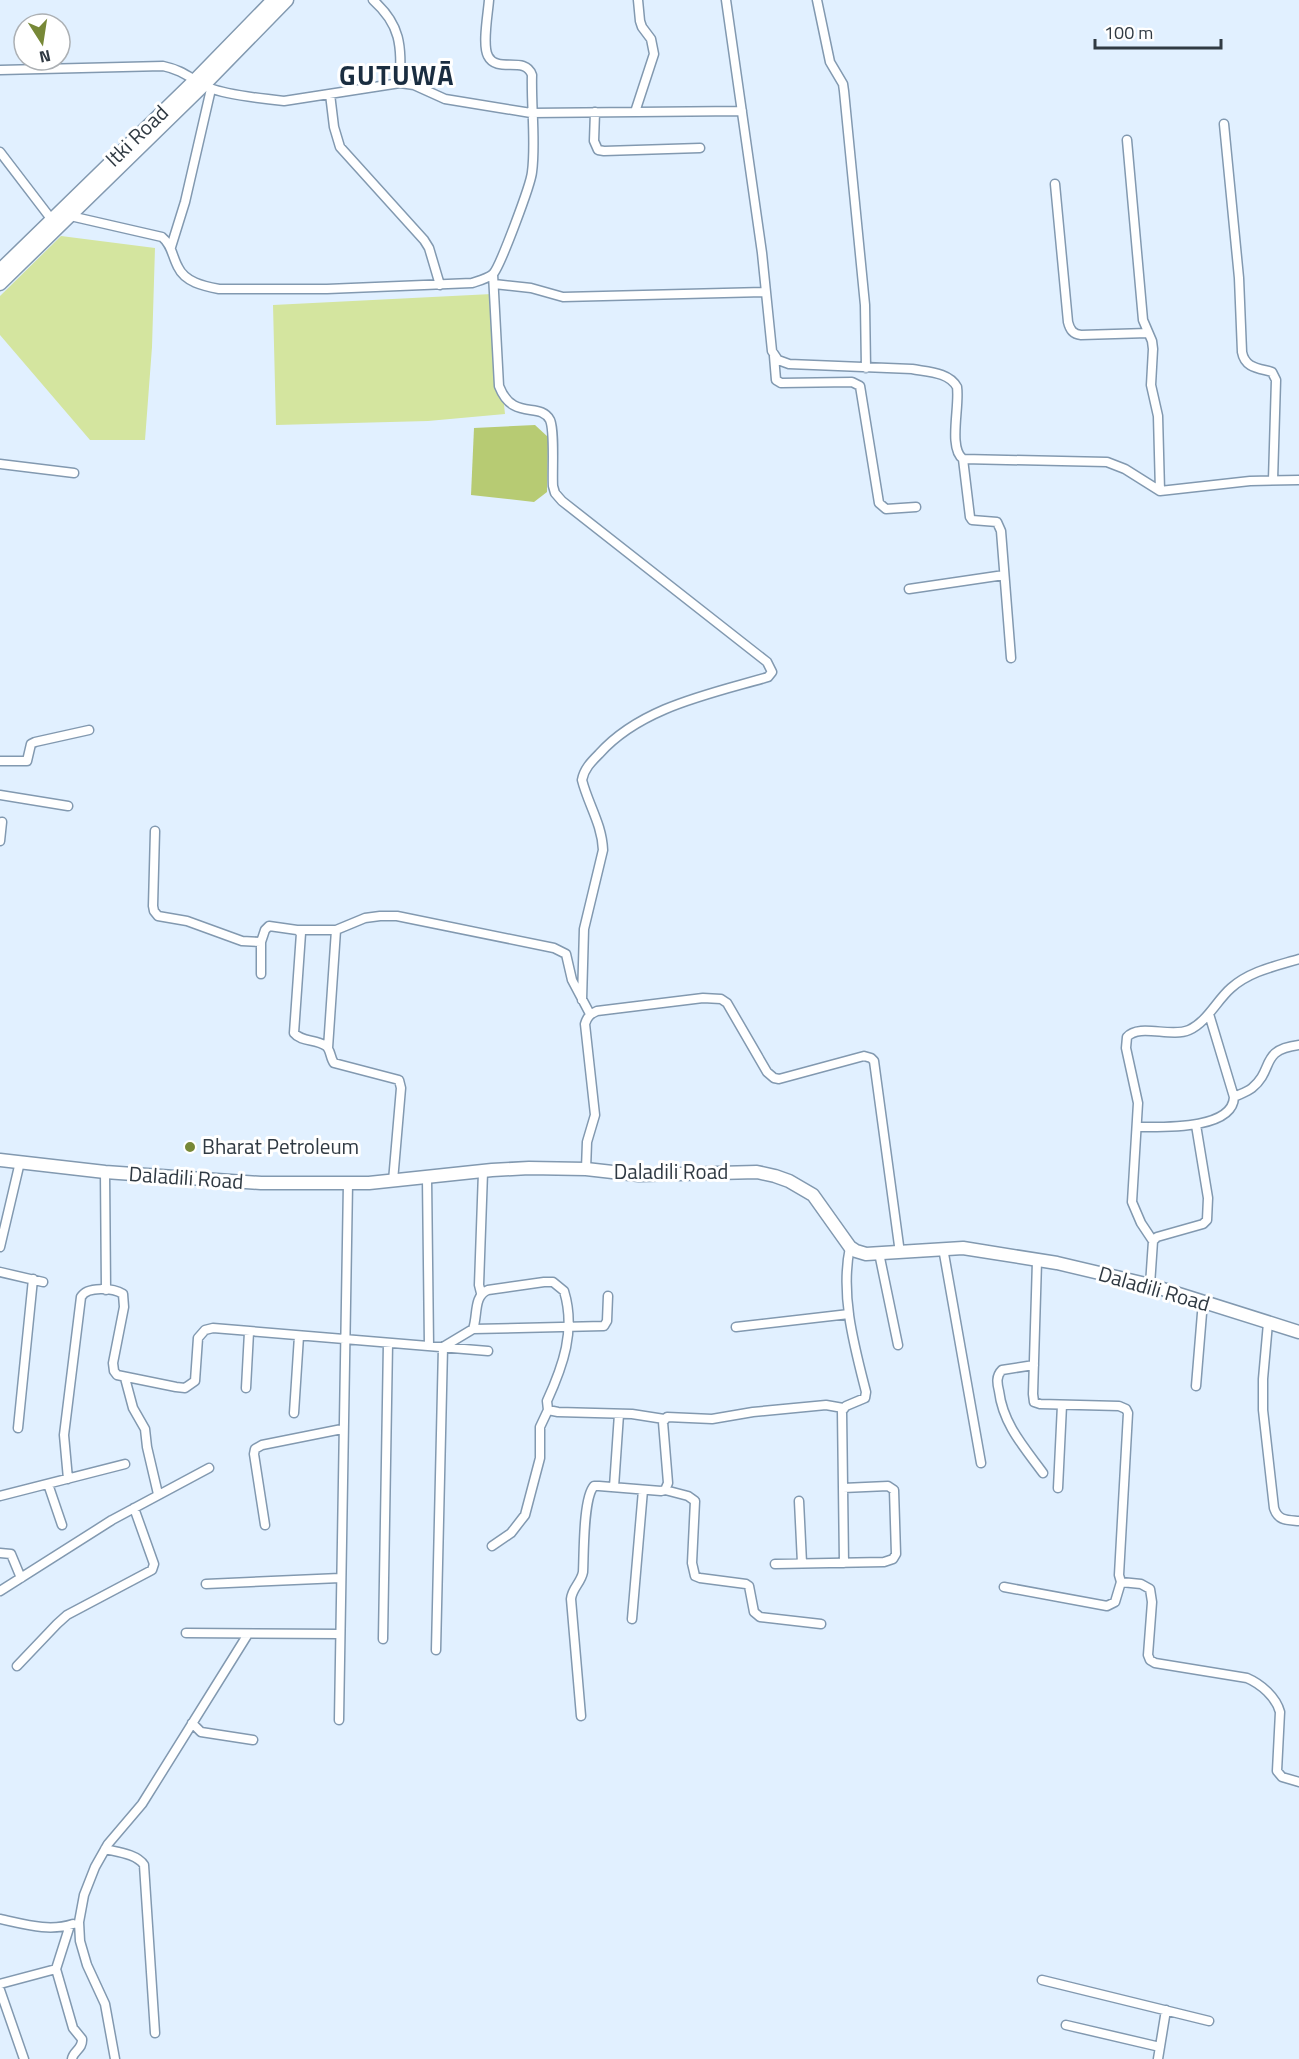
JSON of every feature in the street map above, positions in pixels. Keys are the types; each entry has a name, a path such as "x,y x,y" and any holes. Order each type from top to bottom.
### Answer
{"main road":[{"name":"Itki Road","path":"0,270 203,84 273,0"},
{"path":"203,84 287,0"},
{"path":"0,285 60,216"},
{"name":"Daladili Road","path":"0,1160 105,1172 261,1183 393,1181 529,1168 586,1169 639,1175 758,1172 775,1176 813,1194 850,1247 866,1254 963,1248 1057,1263 1150,1285 1299,1332"}],"street":[{"path":"373,0 386,14 398,34 401,47 400,82"},
{"path":"489,0 486,48 488,56 492,62 498,64 525,66 530,69 532,75 533,161 530,185 493,274 499,386 503,397 513,407 541,413 549,418 552,429 553,486 558,497 767,662 772,672 768,677 726,688 638,722 616,737 587,766 582,780 597,819 603,849 584,929 582,1000"},
{"path":"635,112 654,54 651,39 640,21 638,0"},
{"path":"726,0 776,380 781,383 852,382 860,386 879,503 886,509 916,507"},
{"path":"817,0 830,62 843,84 844,91 864,295 866,368"},
{"path":"0,70 164,66 176,69 203,84 284,101 400,82 414,85 445,99 531,113 742,111"},
{"path":"171,247 185,202 203,84"},
{"path":"330,94 334,127 340,147 424,240 429,248 440,285"},
{"path":"595,112 594,141 598,150 700,148"},
{"path":"1224,124 1238,267 1242,352 1245,362 1272,372 1276,380 1273,480"},
{"path":"1127,140 1143,320 1153,349 1151,385 1158,416 1160,491"},
{"path":"0,152 60,216 157,235 168,242 184,276 206,287 327,289 472,284 493,274"},
{"path":"1055,184 1070,330 1074,334 1081,335 1148,333"},
{"path":"494,284 531,288 563,297 766,292"},
{"path":"774,356 789,364 928,372 949,378 954,382 958,394 955,444 959,456 963,459 1107,462 1125,469 1160,491 1273,480 1299,480"},
{"path":"963,459 969,517 976,521 992,520 999,526 1011,658"},
{"path":"0,464 74,473"},
{"path":"909,589 1004,575"},
{"path":"0,761 27,761 31,744 34,742 89,730"},
{"path":"0,795 68,806"},
{"path":"0,841 2,822"},
{"path":"155,831 153,906 155,914 187,921 242,941 261,942"},
{"path":"261,974 261,942 269,926 297,930 336,930 365,918 396,916 554,948 566,954 572,980 590,1014"},
{"path":"297,930 302,936 294,1033 298,1037 328,1048"},
{"path":"336,930 328,1048 334,1063 395,1078 401,1084 393,1181"},
{"path":"1150,1285 1153,1240 1141,1223 1132,1202 1138,1102 1126,1048 1127,1037 1135,1031 1170,1033 1194,1028 1240,981 1253,974 1299,959"},
{"path":"586,1169 587,1142 595,1115 585,1024 590,1014 597,1011 713,997 721,999 727,1003 767,1072 774,1078 779,1079 864,1056 871,1058 876,1065 883,1136 900,1252"},
{"path":"1138,1128 1196,1125 1225,1113 1231,1108 1234,1096 1209,1014"},
{"path":"1234,1096 1253,1087 1275,1052 1288,1046 1299,1045"},
{"path":"1153,1240 1203,1224 1207,1220 1208,1198 1196,1125"},
{"path":"0,1247 20,1162"},
{"path":"105,1172 106,1290"},
{"path":"473,1329 481,1293 479,1285 483,1172"},
{"path":"427,1178 429,1346"},
{"path":"339,1720 342,1429 348,1183"},
{"path":"548,1410 645,1415 664,1419 673,1416 712,1419 753,1412 825,1405 843,1408 860,1401 866,1396 849,1314 846,1277 850,1247"},
{"path":"944,1248 981,1463"},
{"path":"879,1253 898,1345"},
{"path":"1004,1587 1107,1606 1115,1602 1121,1582 1119,1575 1128,1413 1126,1409 1119,1406 1034,1402 1037,1261"},
{"path":"0,1272 43,1282"},
{"path":"18,1428 33,1280"},
{"path":"481,1293 498,1288 553,1282 564,1291 568,1328 566,1352 547,1401 548,1410 540,1427 540,1458 525,1515 514,1530 492,1546"},
{"path":"68,1479 64,1434 81,1298 87,1290 106,1290 123,1294 124,1300 113,1363 117,1375 185,1388 195,1381 198,1338 205,1329 488,1351"},
{"path":"443,1347 473,1329 600,1327 606,1324 608,1296"},
{"path":"1196,1386 1203,1302"},
{"path":"736,1327 849,1314"},
{"path":"1268,1323 1263,1410 1274,1508 1280,1518 1299,1521"},
{"path":"246,1388 249,1332"},
{"path":"294,1413 299,1336"},
{"path":"383,1638 388,1343"},
{"path":"436,1650 443,1347"},
{"path":"1034,1365 1002,1370 998,1377 998,1387 1000,1403 1006,1420 1043,1473"},
{"path":"125,1378 133,1408 145,1429 158,1494"},
{"path":"1058,1488 1062,1405"},
{"path":"843,1408 844,1563"},
{"path":"614,1487 619,1414"},
{"path":"664,1419 668,1483 665,1490"},
{"path":"265,1525 255,1449 262,1445 342,1429"},
{"path":"0,1496 125,1464"},
{"path":"0,1591 134,1508 209,1468"},
{"path":"48,1484 62,1525"},
{"path":"580,1716 571,1594 582,1578 587,1507 591,1489 594,1486 665,1490 688,1496 695,1501 692,1567 695,1576 746,1584 749,1586 754,1612 760,1617 821,1624"},
{"path":"776,1564 884,1562 893,1559 896,1554 894,1490 888,1486 843,1488"},
{"path":"632,1619 643,1490"},
{"path":"800,1501 802,1563"},
{"path":"17,1666 67,1615 152,1570 154,1564 134,1508"},
{"path":"0,1553 11,1554 21,1578"},
{"path":"206,1584 340,1578"},
{"path":"1121,1582 1141,1584 1150,1589 1152,1602 1147,1650 1150,1660 1155,1663 1247,1678 1255,1681 1275,1701 1280,1712 1277,1771 1282,1777 1299,1782"},
{"path":"186,1633 340,1634"},
{"path":"72,2059 72,2055 82,2045 82,2039 74,2031 56,1969 95,1867 105,1849 142,1804 248,1634"},
{"path":"192,1722 201,1732 253,1740"},
{"path":"105,1849 140,1859 144,1864 155,2033"},
{"path":"0,1919 49,1928 75,1923"},
{"path":"75,1923 84,1956 105,2004 115,2059"},
{"path":"0,1984 56,1969"},
{"path":"1042,1980 1209,2021"},
{"path":"0,1990 24,2059"},
{"path":"1158,2059 1166,2010"},
{"path":"1066,2025 1160,2047"}],"shaded area":[{"path":"61,236 155,248 152,347 145,440 90,440 0,335 0,296"},
{"path":"492,294 505,414 428,421 276,425 273,305"},
{"path":"535,425 548,437 547,492 534,502 471,495 474,428"}],"place":[{"name":"Bharat Petroleum","path":"190,1147"}],"district":[{"name":"GUTUWĀ","path":"397,76"}]}
